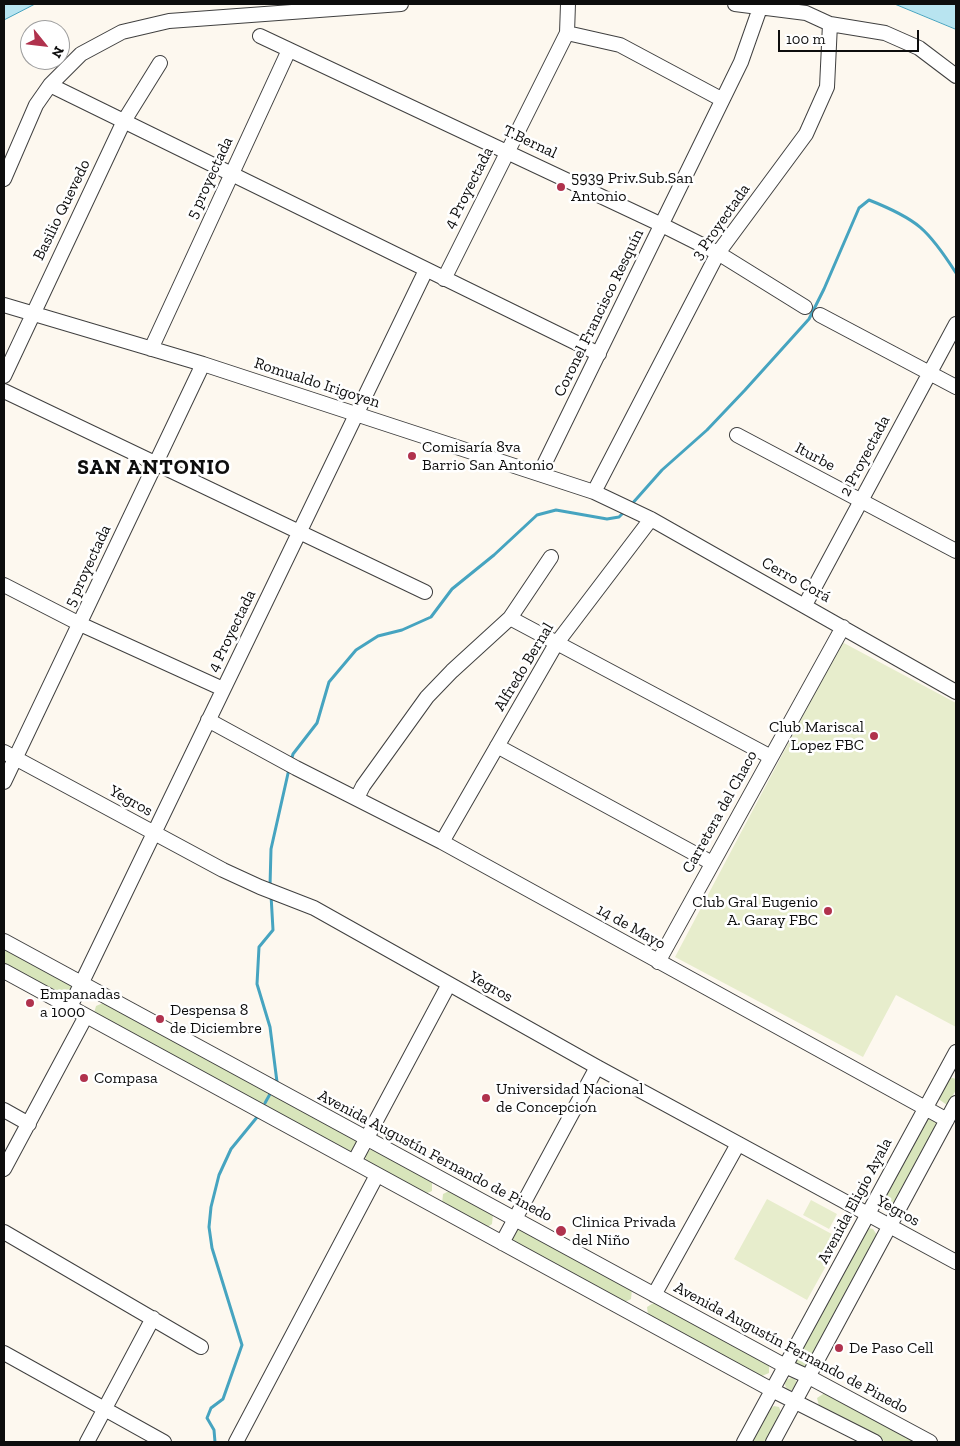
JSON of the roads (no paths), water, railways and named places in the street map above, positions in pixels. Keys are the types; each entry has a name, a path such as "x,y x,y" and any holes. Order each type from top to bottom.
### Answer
{"street":[{"path":"4,179 36,105 50,84 81,54 100,42 144,25 169,21 401,4"},
{"path":"568,4 567,33 620,45 721,98"},
{"path":"735,4 806,13 830,24 886,33 919,48 956,76"},
{"name":"Coronel Francisco Resquín","path":"540,473 662,225 721,98 741,62 759,6"},
{"name":"3 Proyectada","path":"594,492 718,253 806,134 827,87 830,24"},
{"name":"4 Proyectada","path":"444,279 567,33"},
{"name":"T.Bernal","path":"260,36 662,225 718,253 804,307"},
{"name":"5 proyectada","path":"150,349 289,50"},
{"name":"Basilio Quevedo","path":"4,376 124,122 160,62"},
{"path":"50,84 231,175 599,354"},
{"name":"4 Proyectada","path":"70,1007 426,270"},
{"name":"Romualdo Irigoyen","path":"4,305 202,364 540,473 594,492 616,503"},
{"path":"820,315 956,387"},
{"name":"2 Proyectada","path":"806,605 956,324"},
{"name":"5 proyectada","path":"4,782 10,755 80,624 202,364"},
{"path":"4,391 425,592"},
{"name":"Iturbe","path":"737,435 956,551"},
{"name":"Cerro Corá","path":"616,503 651,519 955,689"},
{"name":"Alfredo Bernal","path":"442,842 556,644 651,519"},
{"path":"357,798 363,786 427,698 452,671 510,618 551,557"},
{"path":"4,585 80,624 223,689"},
{"path":"510,618 771,757"},
{"name":"Carretera del Chaco","path":"658,962 843,627"},
{"name":"14 de Mayo","path":"208,720 296,768 442,842 947,1120"},
{"path":"497,746 712,863"},
{"name":"Yegros","path":"10,755 154,833 270,891 314,908 597,1067 956,1262"},
{"name":"Avenida Augustín Fernando de Pinedo","path":"4,942 787,1367 930,1442"},
{"path":"4,971 772,1390 875,1442"},
{"path":"354,1162 368,1139 449,984"},
{"path":"4,1169 86,1016"},
{"name":"Avenida Eligio Ayala","path":"744,1442 772,1390 787,1367 867,1213 925,1108 953,1067 956,1052"},
{"path":"502,1243 597,1067"},
{"path":"773,1442 956,1103"},
{"path":"4,1110 29,1124"},
{"path":"654,1295 738,1144"},
{"path":"236,1442 377,1175"},
{"path":"4,1232 201,1347"},
{"path":"87,1442 153,1318"},
{"path":"4,1353 164,1442"}],"water":[{"path":"4,4 35,4 4,20"},
{"path":"895,4 956,4 956,29"}],"waterway":[{"path":"631,505 662,470 707,430 809,319 859,208 869,200 899,213 920,227 937,246 956,273"},
{"path":"291,761 293,754 317,723 329,682 356,650 378,636 402,630 431,617 452,589 494,555 537,515 556,510 607,519 619,517 625,511"},
{"path":"270,886 271,849 289,769"},
{"path":"271,895 273,930 259,947 257,984 270,1027 277,1082"},
{"path":"265,1103 270,1094"},
{"path":"215,1442 214,1430 207,1418 211,1408 223,1399 242,1345 212,1248 209,1227 211,1207 219,1175 231,1149 258,1116"}],"place":[{"name":"5939 Priv.Sub.San Antonio","path":"561,187"},
{"name":"Comisaría 8va Barrio San Antonio","path":"412,456"},
{"name":"Club Mariscal Lopez FBC","path":"874,736"},
{"name":"Club Gral Eugenio A. Garay FBC","path":"828,911"},
{"name":"Empanadas a 1000","path":"30,1003"},
{"name":"Despensa 8 de Diciembre","path":"160,1019"},
{"name":"Compasa","path":"84,1078"},
{"name":"Universidad Nacional de Concepcion","path":"486,1098"},
{"name":"Clinica Privada del Niño","path":"561,1231"},
{"name":"De Paso Cell","path":"839,1348"}],"district":[{"name":"SAN ANTONIO","path":"154,468"}]}
